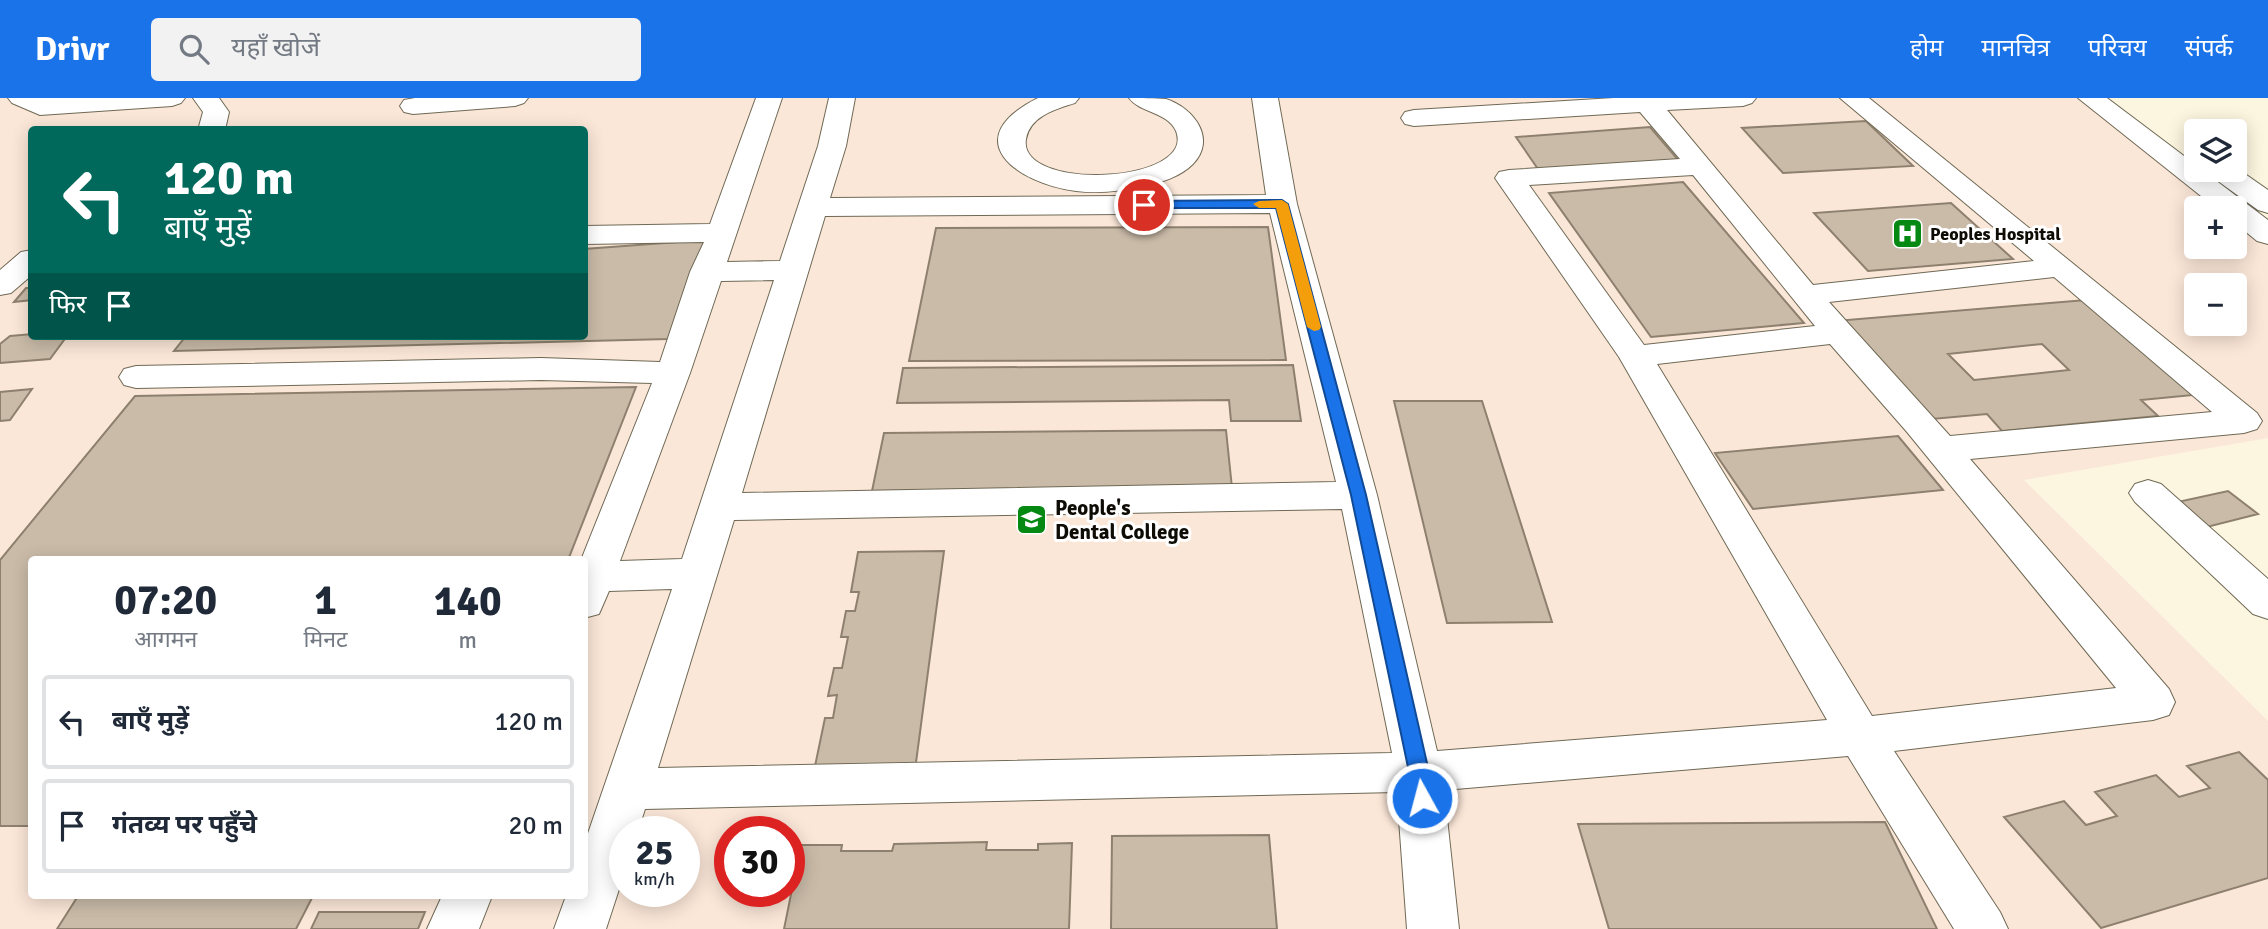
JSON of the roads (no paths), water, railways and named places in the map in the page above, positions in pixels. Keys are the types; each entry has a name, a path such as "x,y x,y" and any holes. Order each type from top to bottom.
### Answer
{"street":[{"path":"21,98 40,107 172,98"},
{"path":"206,98 216,111 212,126"},
{"path":"413,106 515,98"},
{"path":"697,574 589,590 673,373 706,272 769,98"},
{"path":"580,929 629,789 719,507 832,146 842,98"},
{"path":"1066,98 1033,109 1017,122 1010,136 1012,150 1023,164 1043,175 1071,182 1101,184 1131,181 1158,174 1178,163 1190,149 1192,133 1184,119 1167,107 1142,98"},
{"path":"1265,98 1282,204 1358,495 1419,772 1433,929"},
{"path":"1414,118 1743,98"},
{"path":"1853,98 2061,267 2244,421 1941,449"},
{"path":"2091,98 2217,196"},
{"path":"2121,98 2184,143"},
{"path":"629,789 1419,772 1860,736 2153,702 1941,449 1805,295 1647,104"},
{"path":"1701,166 1509,178 1635,356 1860,736 1982,929"},
{"path":"2238,182 2268,204"},
{"path":"812,206 1282,204"},
{"path":"2247,219 2268,235"},
{"path":"588,235 721,233"},
{"path":"0,286 28,262"},
{"path":"1805,295 2061,267"},
{"path":"706,272 793,270"},
{"path":"1635,356 1839,333"},
{"path":"136,377 541,369 673,373"},
{"path":"2148,493 2268,603"},
{"path":"719,507 1358,495"},
{"path":"453,929 466,899"}],"place":[{"name":"Peoples Hospital","path":"1907,234"},
{"name":"People's Dental College","path":"1032,520"}]}
